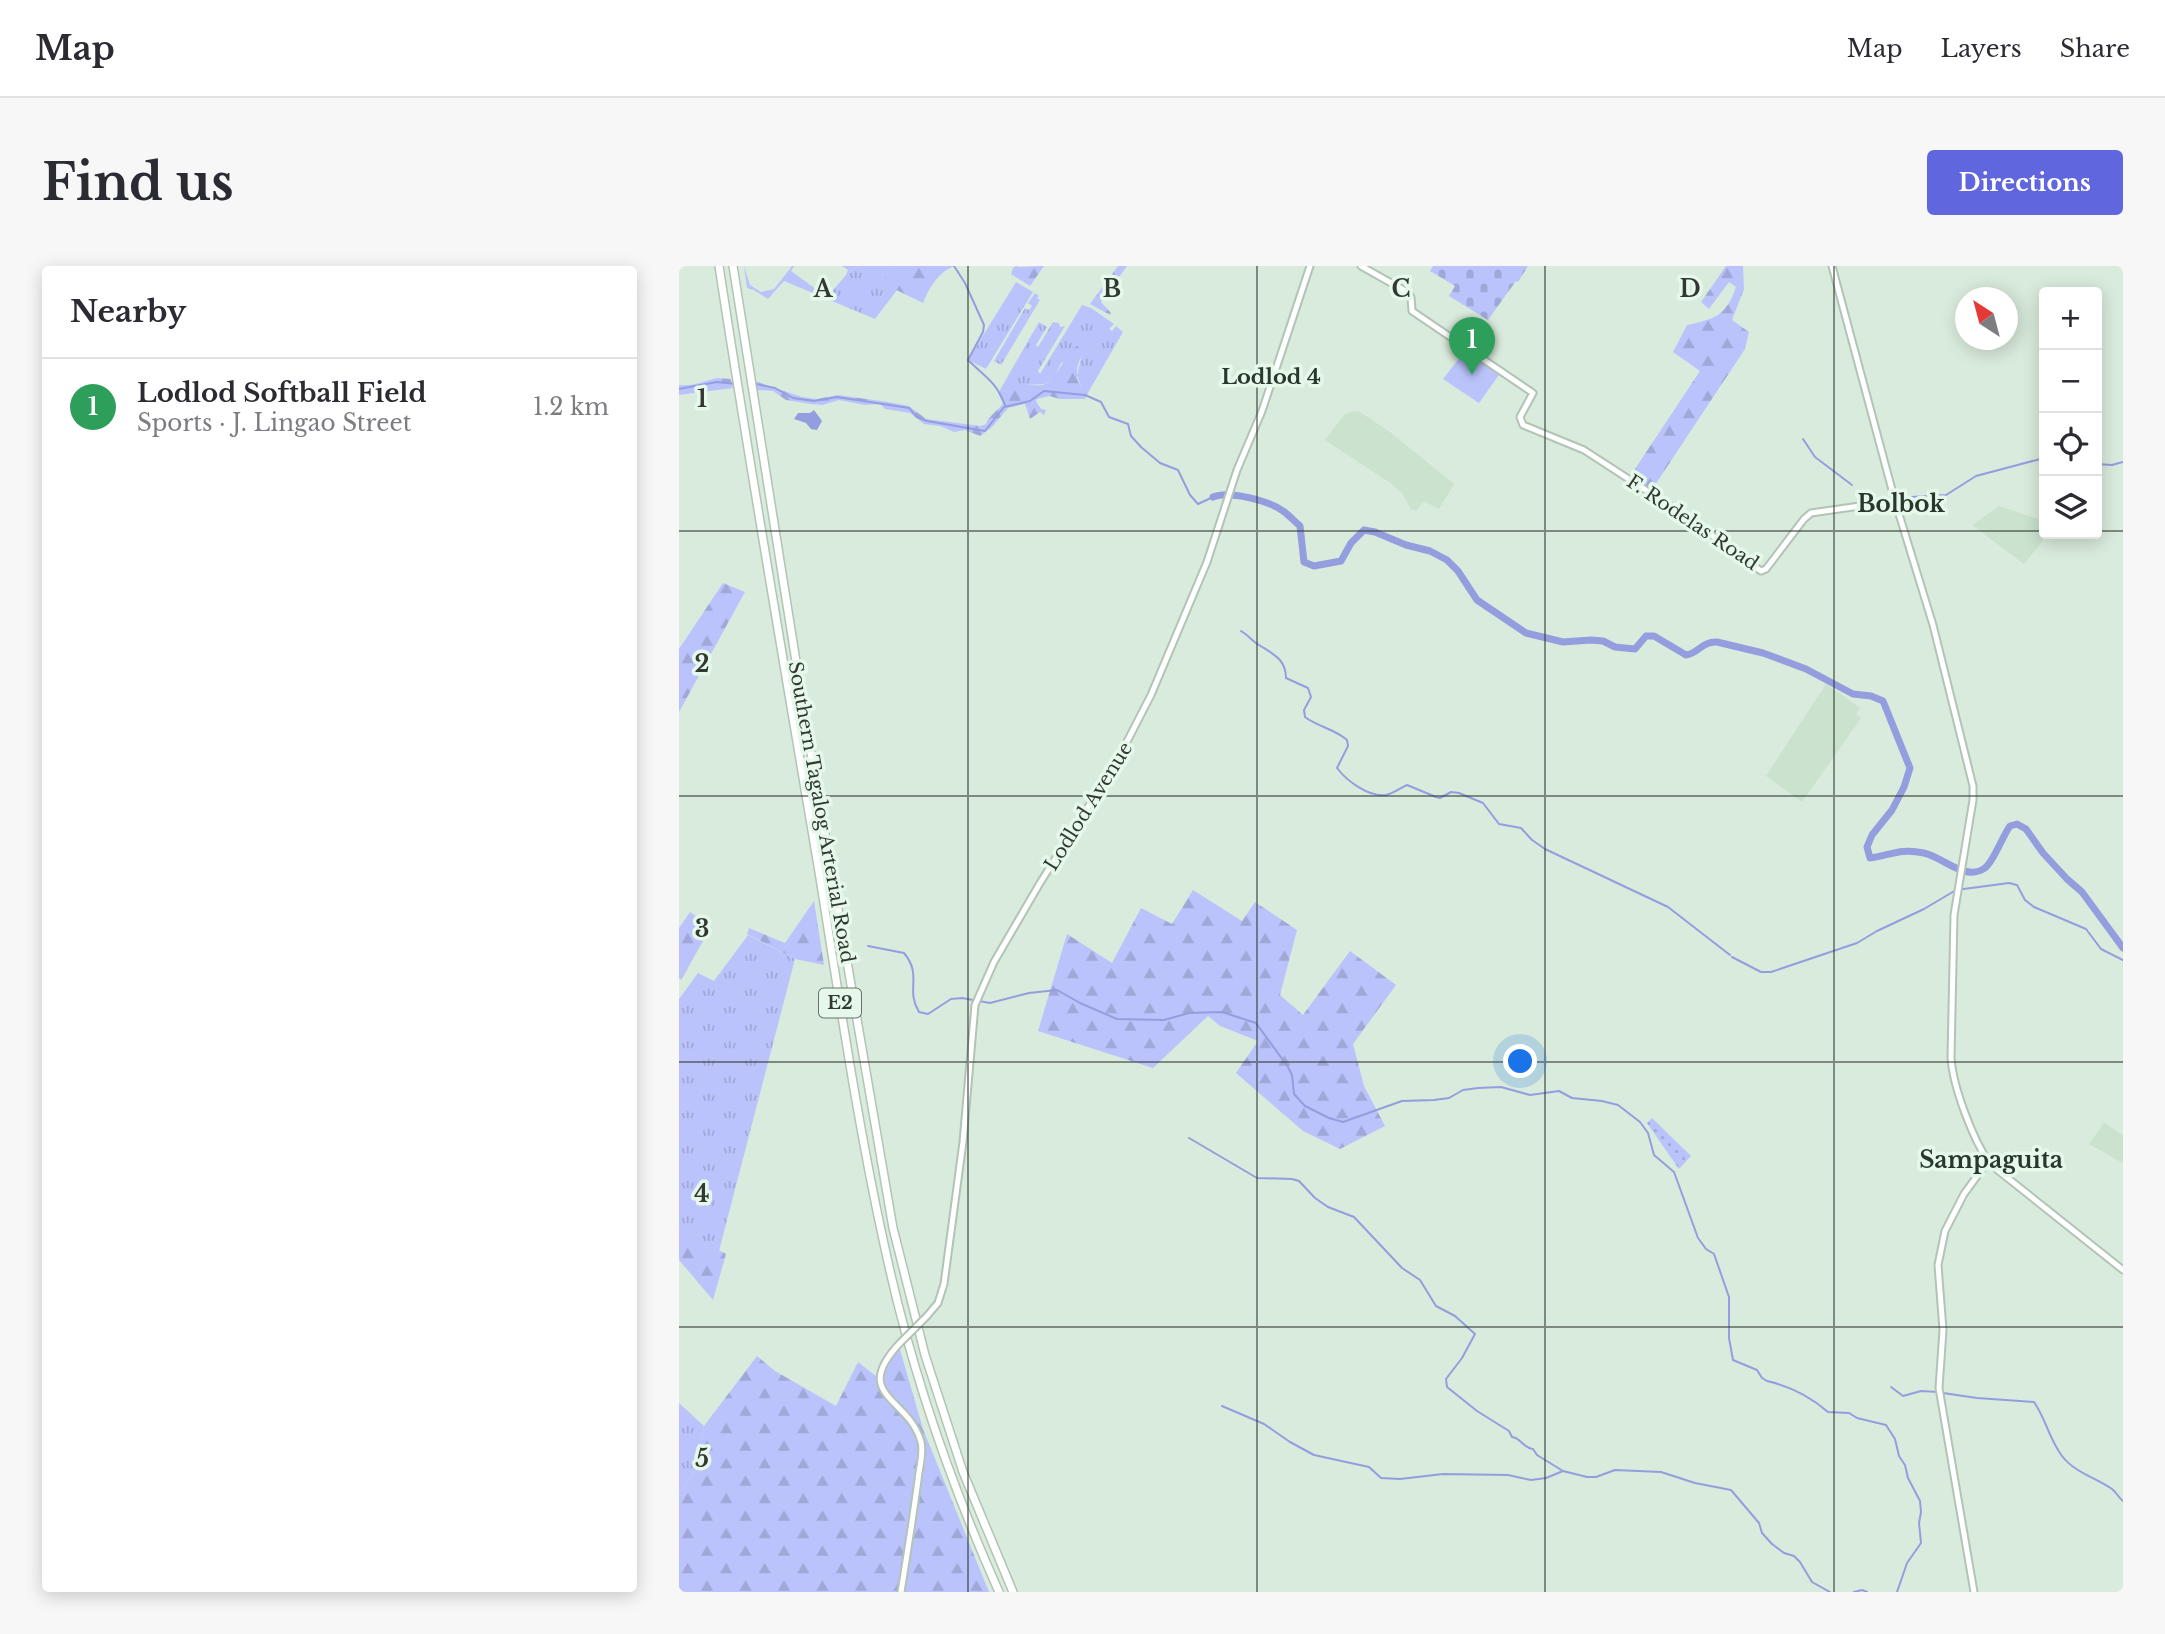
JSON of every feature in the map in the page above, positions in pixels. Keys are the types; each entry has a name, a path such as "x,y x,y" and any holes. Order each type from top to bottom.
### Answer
{"highway":[{"name":"Southern Tagalog Arterial Road","path":"719,266 850,1059 888,1263 915,1364 951,1476 999,1592"},
{"name":"Southern Tagalog Arterial Road","path":"733,266 864,1070 898,1250 925,1354 963,1472 1013,1592"}],"main road":[{"name":"Lodlod Avenue","path":"901,1592 922,1447 912,1423 881,1386 880,1371 882,1364 900,1343 939,1303 944,1284 963,1142 975,1005 994,962 1134,729 1207,562 1228,496 1262,411 1310,266"},
{"name":"F. Rodelas Road","path":"1361,266 1406,292 1411,297 1412,311 1532,393 1520,420 1528,428 1584,450 1684,515 1761,571 1766,569 1811,513 1895,501"},
{"path":"1832,266 1895,501 1933,625 1973,786 1953,932 1952,1076 1988,1161 2123,1270"},
{"path":"1974,1592 1940,1392 1943,1330 1938,1265 1945,1231 1959,1203 1988,1161"}],"shaded area":[{"path":"814,410 822,421 817,430 794,419 798,413 810,413"},
{"path":"1360,412 1390,432 1454,484 1439,509 1424,501 1416,511 1411,509 1402,493 1392,484 1325,440 1345,414"},
{"path":"1999,506 2039,519 2039,539 2044,539 2024,564 1972,525"},
{"path":"1826,684 1860,708 1856,714 1861,718 1802,802 1766,776"},
{"path":"2104,1123 2123,1135 2123,1163 2089,1144"}],"green space":[{"path":"744,266 750,285 761,292 774,289 792,266 791,271 827,297 846,275 848,270 842,266 892,266 883,283 897,290 875,319 784,281 768,299 747,288"},
{"path":"892,266 955,266 935,281 923,303 882,283"},
{"path":"1016,266 1044,266 1030,286 1011,274"},
{"path":"1118,266 1127,266 1101,302 1110,315 1090,304"},
{"path":"1433,266 1528,266 1488,320 1449,296 1455,286 1430,271"},
{"path":"1726,266 1743,266 1744,289 1732,320 1749,332 1745,349 1651,491 1629,478 1700,371 1673,352 1687,325 1718,315 1728,304 1736,287 1729,282 1709,309 1701,302"},
{"path":"1016,282 1033,292 986,369 968,360"},
{"path":"1035,293 1040,300 1001,365 994,361 1025,308 1029,310 1032,306 1028,303"},
{"path":"1082,305 1114,324 1109,329 1112,331 1116,326 1123,332 1089,391 1082,389 1077,375 1082,355 1061,363 1054,378 1044,384 1024,385 1003,392 1000,390 1039,322 1047,327 1036,345 1038,347 1053,322 1059,323 1060,327 1065,326 1038,371 1040,374"},
{"path":"1081,344 1084,353 1077,375 1082,388 1089,391 1085,399 1049,396 1037,399 1041,409 1046,410 1044,415 1040,412 1030,419 1025,404 1008,408 992,427 980,436 965,430 954,432 940,426 924,424 910,413 885,409 880,404 865,405 839,400 822,405 811,404 786,400 773,391 756,390 755,381 802,397 817,399 838,395 888,402 909,406 926,419 981,426 986,424 1003,404 998,393 1000,390 1004,392 1022,385 1045,384 1055,375 1070,352"},
{"path":"1467,348 1501,372 1479,403 1443,379"},
{"path":"718,378 731,379 733,388 679,395 679,385"},
{"path":"723,583 745,592 679,712 679,649"},
{"path":"1193,890 1242,921 1255,902 1297,930 1280,995 1303,1015 1350,951 1396,985 1353,1044 1364,1086 1385,1126 1340,1149 1303,1131 1236,1073 1258,1041 1220,1026 1208,1016 1153,1068 1038,1031 1067,934 1112,963 1141,908 1172,924"},
{"path":"814,901 824,965 795,959 747,934 749,928 785,943"},
{"path":"690,912 711,927 681,980 679,928"},
{"path":"748,935 795,959 719,1251 679,1228 679,999 698,973 714,981"},
{"path":"1652,1118 1691,1156 1679,1169 1647,1123"},
{"path":"679,1228 726,1254 713,1300 679,1260"},
{"path":"899,1346 923,1429 989,1592 679,1592 679,1494 696,1469 704,1426 757,1356 775,1371 836,1406 858,1362 876,1376"},
{"path":"679,1403 704,1426 696,1469 679,1494"}],"waterway":[{"path":"954,266 965,283 984,325 968,360 994,384 1005,405"},
{"path":"679,389 717,382 736,384"},
{"path":"756,384 775,388 793,398 814,401 837,397 909,408 917,417 927,421 985,431 1004,407 1030,401 1044,391 1085,395 1101,402 1109,417 1128,424 1131,436 1160,463 1178,470 1190,495 1198,504 1213,497"},
{"path":"1803,439 1815,457 1852,485"},
{"path":"1911,497 1946,495 1976,476 2039,459"},
{"path":"2102,464 2123,462"},
{"path":"1213,497 1229,495 1249,498 1283,511 1300,526 1304,562 1314,566 1341,561 1351,543 1364,530 1430,551 1447,560 1458,571 1477,600 1526,633 1563,642 1603,641 1615,647 1635,649 1646,636 1654,636 1686,655 1708,643 1717,642 1763,653 1806,669 1853,694 1871,696 1883,701 1910,768 1892,810 1872,835 1867,847 1870,858 1902,852 1924,853 1962,870 1977,872 1988,865 2010,826 2017,824 2026,829 2043,853 2082,892 2123,948"},
{"path":"1241,631 1278,658 1284,666 1286,678 1308,688 1311,697 1304,710 1305,717 1347,740 1348,746 1337,768 1359,787 1386,795 1407,785 1440,798 1451,792 1483,803 1499,824 1521,828 1545,849 1668,907 1730,955"},
{"path":"1732,957 1761,972 1771,972 1857,943 1956,890 2009,883 2017,885 2025,900 2034,907 2086,929 2101,949 2123,960"},
{"path":"868,946 904,953 912,969 915,1004 919,1012 928,1014 951,999 962,998 990,1003 1029,993 1057,990 1117,1019 1164,1020 1189,1013 1222,1012 1256,1023 1288,1067 1292,1075 1294,1094 1305,1106 1343,1122 1402,1101 1449,1098 1463,1090 1478,1088 1501,1087 1530,1095 1559,1091 1572,1098 1618,1105 1640,1122 1648,1133 1654,1155 1674,1172 1698,1238 1706,1249 1714,1254 1729,1297 1729,1338 1733,1360 1757,1370 1767,1381 1807,1397 1828,1412 1849,1413 1857,1418 1886,1425 1895,1439 1899,1456 1920,1501 1921,1512 1921,1543 1907,1563 1897,1592"},
{"path":"1189,1138 1257,1178 1299,1181 1328,1207 1354,1217 1402,1268 1420,1280 1436,1306 1455,1316 1475,1334 1446,1379 1447,1387 1477,1411 1509,1431 1512,1437 1533,1449 1537,1455 1563,1471 1587,1477 1596,1477 1615,1470 1661,1472 1695,1483 1731,1490 1759,1523 1762,1533 1772,1544 1784,1553 1794,1556 1812,1582 1830,1592"},
{"path":"1891,1387 1903,1396 1921,1391 1938,1392"},
{"path":"1943,1393 2034,1402 2054,1443 2067,1462 2112,1489 2123,1501"},
{"path":"1222,1406 1264,1424 1314,1455 1369,1467 1381,1478 1400,1479 1443,1474 1508,1475 1531,1480 1546,1478 1563,1471"},
{"path":"1854,1592 1867,1592"}],"place":[{"name":"Lodlod Softball Field","path":"1472,375"}],"district":[{"name":"Lodlod 4","path":"1271,377"},
{"name":"Bolbok","path":"1901,504"},
{"name":"Sampaguita","path":"1991,1160"}]}
